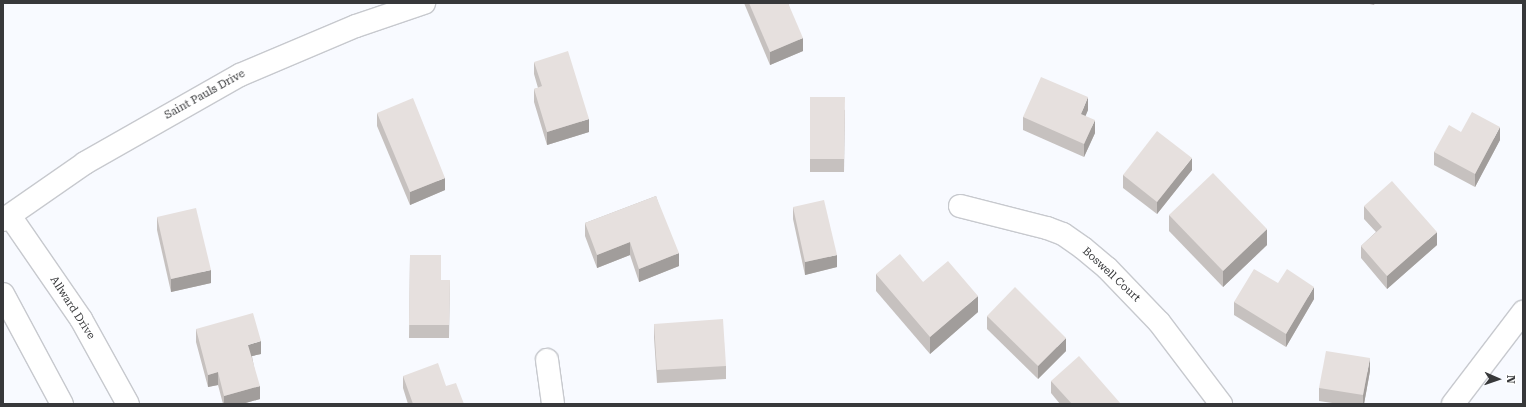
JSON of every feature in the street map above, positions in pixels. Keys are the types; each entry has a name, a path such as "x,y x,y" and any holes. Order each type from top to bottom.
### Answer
{"street":[{"name":"Saint Pauls Drive","path":"6,218 85,163 240,75 349,29 424,3"},
{"name":"Boswell Court","path":"960,206 1047,228 1063,234 1083,248 1107,268 1159,322 1221,404"},
{"name":"Allward Drive","path":"6,218 81,319 128,404"},
{"path":"3,294 62,404"},
{"path":"1453,404 1523,312"},
{"path":"547,360 553,404"}],"building":[{"path":"749,3 788,3 803,38 770,52"},
{"path":"568,51 589,119 547,132 534,89 542,86 534,62"},
{"path":"1041,77 1088,97 1081,114 1095,120 1084,144 1023,117"},
{"path":"810,97 845,97 844,159 810,159"},
{"path":"413,98 445,178 410,192 377,113"},
{"path":"1472,112 1500,127 1475,174 1434,152 1449,125 1461,132"},
{"path":"1157,131 1192,158 1157,202 1123,175"},
{"path":"1213,173 1267,229 1223,271 1169,215"},
{"path":"1392,181 1437,232 1387,276 1361,246 1382,227 1364,206"},
{"path":"656,196 679,253 639,269 630,242 597,255 585,223"},
{"path":"824,200 837,255 805,262 793,207"},
{"path":"196,208 211,270 171,279 157,217"},
{"path":"900,254 923,282 948,261 978,296 930,337 876,274"},
{"path":"410,255 441,255 441,280 450,280 449,325 409,325"},
{"path":"1254,269 1278,283 1287,269 1314,287 1286,334 1234,302"},
{"path":"1015,287 1066,338 1038,366 987,316"},
{"path":"253,313 261,341 248,345 260,386 224,396 218,372 208,375 196,329"},
{"path":"723,319 726,366 657,370 654,324"},
{"path":"1326,351 1370,358 1363,395 1319,388"},
{"path":"1079,356 1121,404 1072,404 1051,381"},
{"path":"438,363 446,386 456,383 464,404 413,404 403,376"}]}
